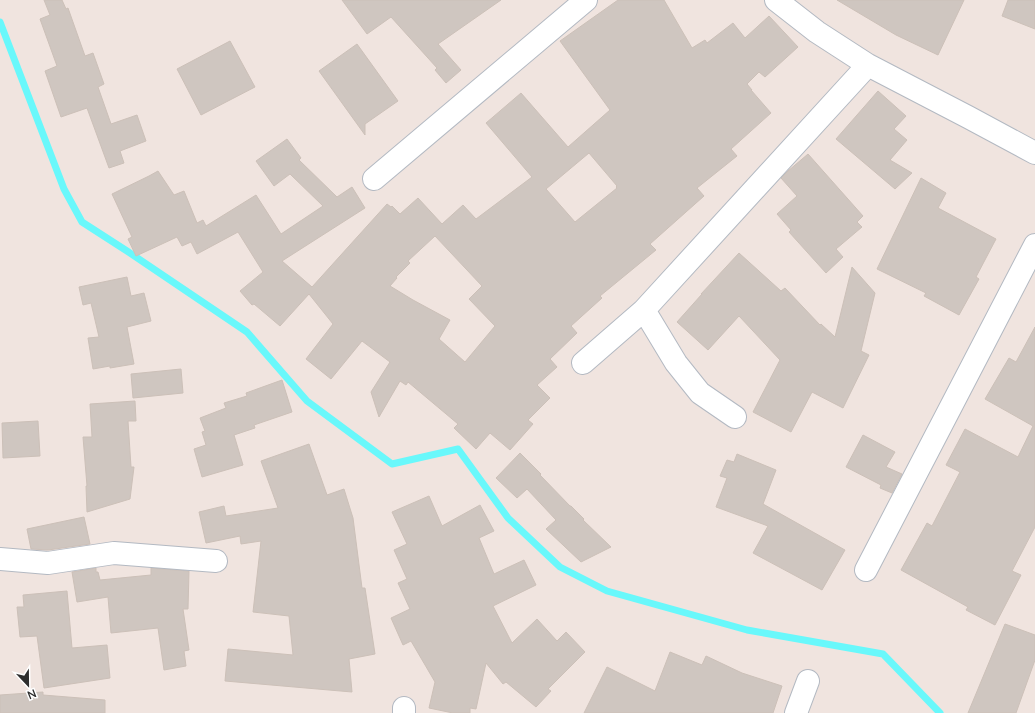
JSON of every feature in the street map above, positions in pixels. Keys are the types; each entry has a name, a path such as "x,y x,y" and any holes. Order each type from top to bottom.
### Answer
{"street":[{"path":"374,179 586,0"},
{"path":"776,0 817,32 868,65 1035,153"},
{"path":"583,363 644,310 868,65"},
{"path":"866,570 1035,246"},
{"path":"644,310 676,363 700,393 735,417"},
{"path":"0,559 48,563 114,553 216,561"},
{"path":"796,713 808,681"}],"building":[{"path":"44,0 62,0 66,9 68,8 85,56 93,53 104,84 98,87 111,124 137,115 146,141 120,151 124,163 109,168 87,108 61,117 45,71 57,66 40,19 50,15"},
{"path":"342,0 501,0 438,44 461,70 446,83 435,70 437,68 391,17 367,34"},
{"path":"618,0 664,0 692,48 705,40 707,43 733,23 745,38 769,16 798,47 765,77 759,72 747,84 771,113 731,149 737,156 697,188 704,196 650,244 656,250 600,296 602,298 571,326 577,333 550,359 557,367 537,385 550,398 528,420 533,424 510,450 490,433 476,449 454,428 458,424 408,382 406,385 400,381 379,417 371,392 390,362 362,341 331,379 306,359 333,324 309,294 280,326 254,304 252,305 240,291 263,272 238,232 197,254 191,242 182,246 177,237 136,256 128,239 132,237 112,194 158,171 174,195 184,191 197,223 203,220 206,226 256,195 281,234 323,206 290,174 274,186 256,161 287,139 301,158 299,160 337,197 352,187 365,208 282,261 312,287 387,204 391,207 392,206 400,214 418,198 442,224 463,205 476,219 532,177 486,123 521,93 568,147 610,110 560,41","holes":["589,153 617,186 617,188 575,222 546,189","435,236 482,286 469,299 495,326 465,362 439,339 450,320 390,286 397,278 396,277 410,263 408,261"]},
{"path":"837,0 964,0 938,55 896,35"},
{"path":"1008,0 1035,0 1035,29 1002,16"},
{"path":"230,41 255,87 201,115 177,69"},
{"path":"357,44 398,101 365,124 365,135 319,71"},
{"path":"878,91 906,116 894,129 907,140 890,160 912,173 895,189 836,139"},
{"path":"808,154 863,216 857,222 862,227 836,249 843,257 826,273 789,232 791,230 777,214 797,196 781,178"},
{"path":"921,178 946,193 938,208 996,239 976,277 979,279 959,315 924,296 926,293 877,269"},
{"path":"739,253 781,291 785,288 820,325 821,324 835,337 852,267 875,293 861,351 869,355 843,408 812,392 791,432 753,412 780,360 739,316 708,350 677,322"},
{"path":"127,277 131,296 144,293 151,321 127,327 134,364 93,369 88,338 99,337 91,303 83,305 79,287"},
{"path":"1035,327 1035,527 1012,571 1021,575 995,625 966,610 968,607 901,570 927,523 932,526 960,472 946,465 965,429 1018,457 1033,426 985,399 1009,358 1016,362"},
{"path":"181,369 183,393 133,398 131,374"},
{"path":"282,380 292,412 254,425 255,428 234,435 243,465 202,477 194,449 206,445 202,432 205,431 200,418 226,408 224,403 247,396 246,393"},
{"path":"135,401 136,421 128,421 131,467 134,467 130,499 87,512 87,486 83,437 92,437 90,404"},
{"path":"38,421 40,456 3,458 2,423"},
{"path":"863,435 895,452 886,467 902,474 892,493 880,488 881,485 846,467"},
{"path":"309,444 327,495 344,489 353,518 362,588 365,588 375,654 349,659 352,692 225,681 228,649 293,655 289,616 253,612 261,541 241,544 240,536 206,543 199,512 224,506 226,516 278,508 261,461"},
{"path":"520,453 584,519 583,520 611,547 581,562 546,529 556,520 527,489 517,498 496,478"},
{"path":"737,454 776,470 763,504 845,550 822,590 753,553 768,526 716,507 727,478 720,476 727,460 734,462"},
{"path":"429,496 442,526 480,505 494,531 479,538 494,574 524,560 536,585 493,606 512,643 537,619 557,641 566,632 585,652 548,689 551,691 536,707 506,682 503,684 486,663 476,709 470,708 470,713 453,713 429,708 435,682 411,641 403,645 391,618 410,609 398,583 407,579 394,550 407,544 392,512"},
{"path":"84,517 90,544 48,550 31,549 27,529"},
{"path":"96,568 96,572 98,572 100,580 151,575 151,568 189,571 188,609 183,609 189,650 184,651 186,666 164,670 158,628 111,633 108,597 77,602 72,572"},
{"path":"67,591 72,648 107,645 110,678 44,688 37,636 20,637 17,607 24,607 23,595"},
{"path":"1005,624 1035,635 1035,660 1016,713 968,713"},
{"path":"670,652 702,665 706,656 742,673 782,686 773,713 584,713 607,667 655,691"},
{"path":"43,692 43,695 105,700 105,713 0,713 0,695"}],"waterway":[{"path":"0,22 64,189 82,222 247,332 307,401 392,464 458,449 508,518 560,567 607,591 747,630 883,654 940,713"}]}
